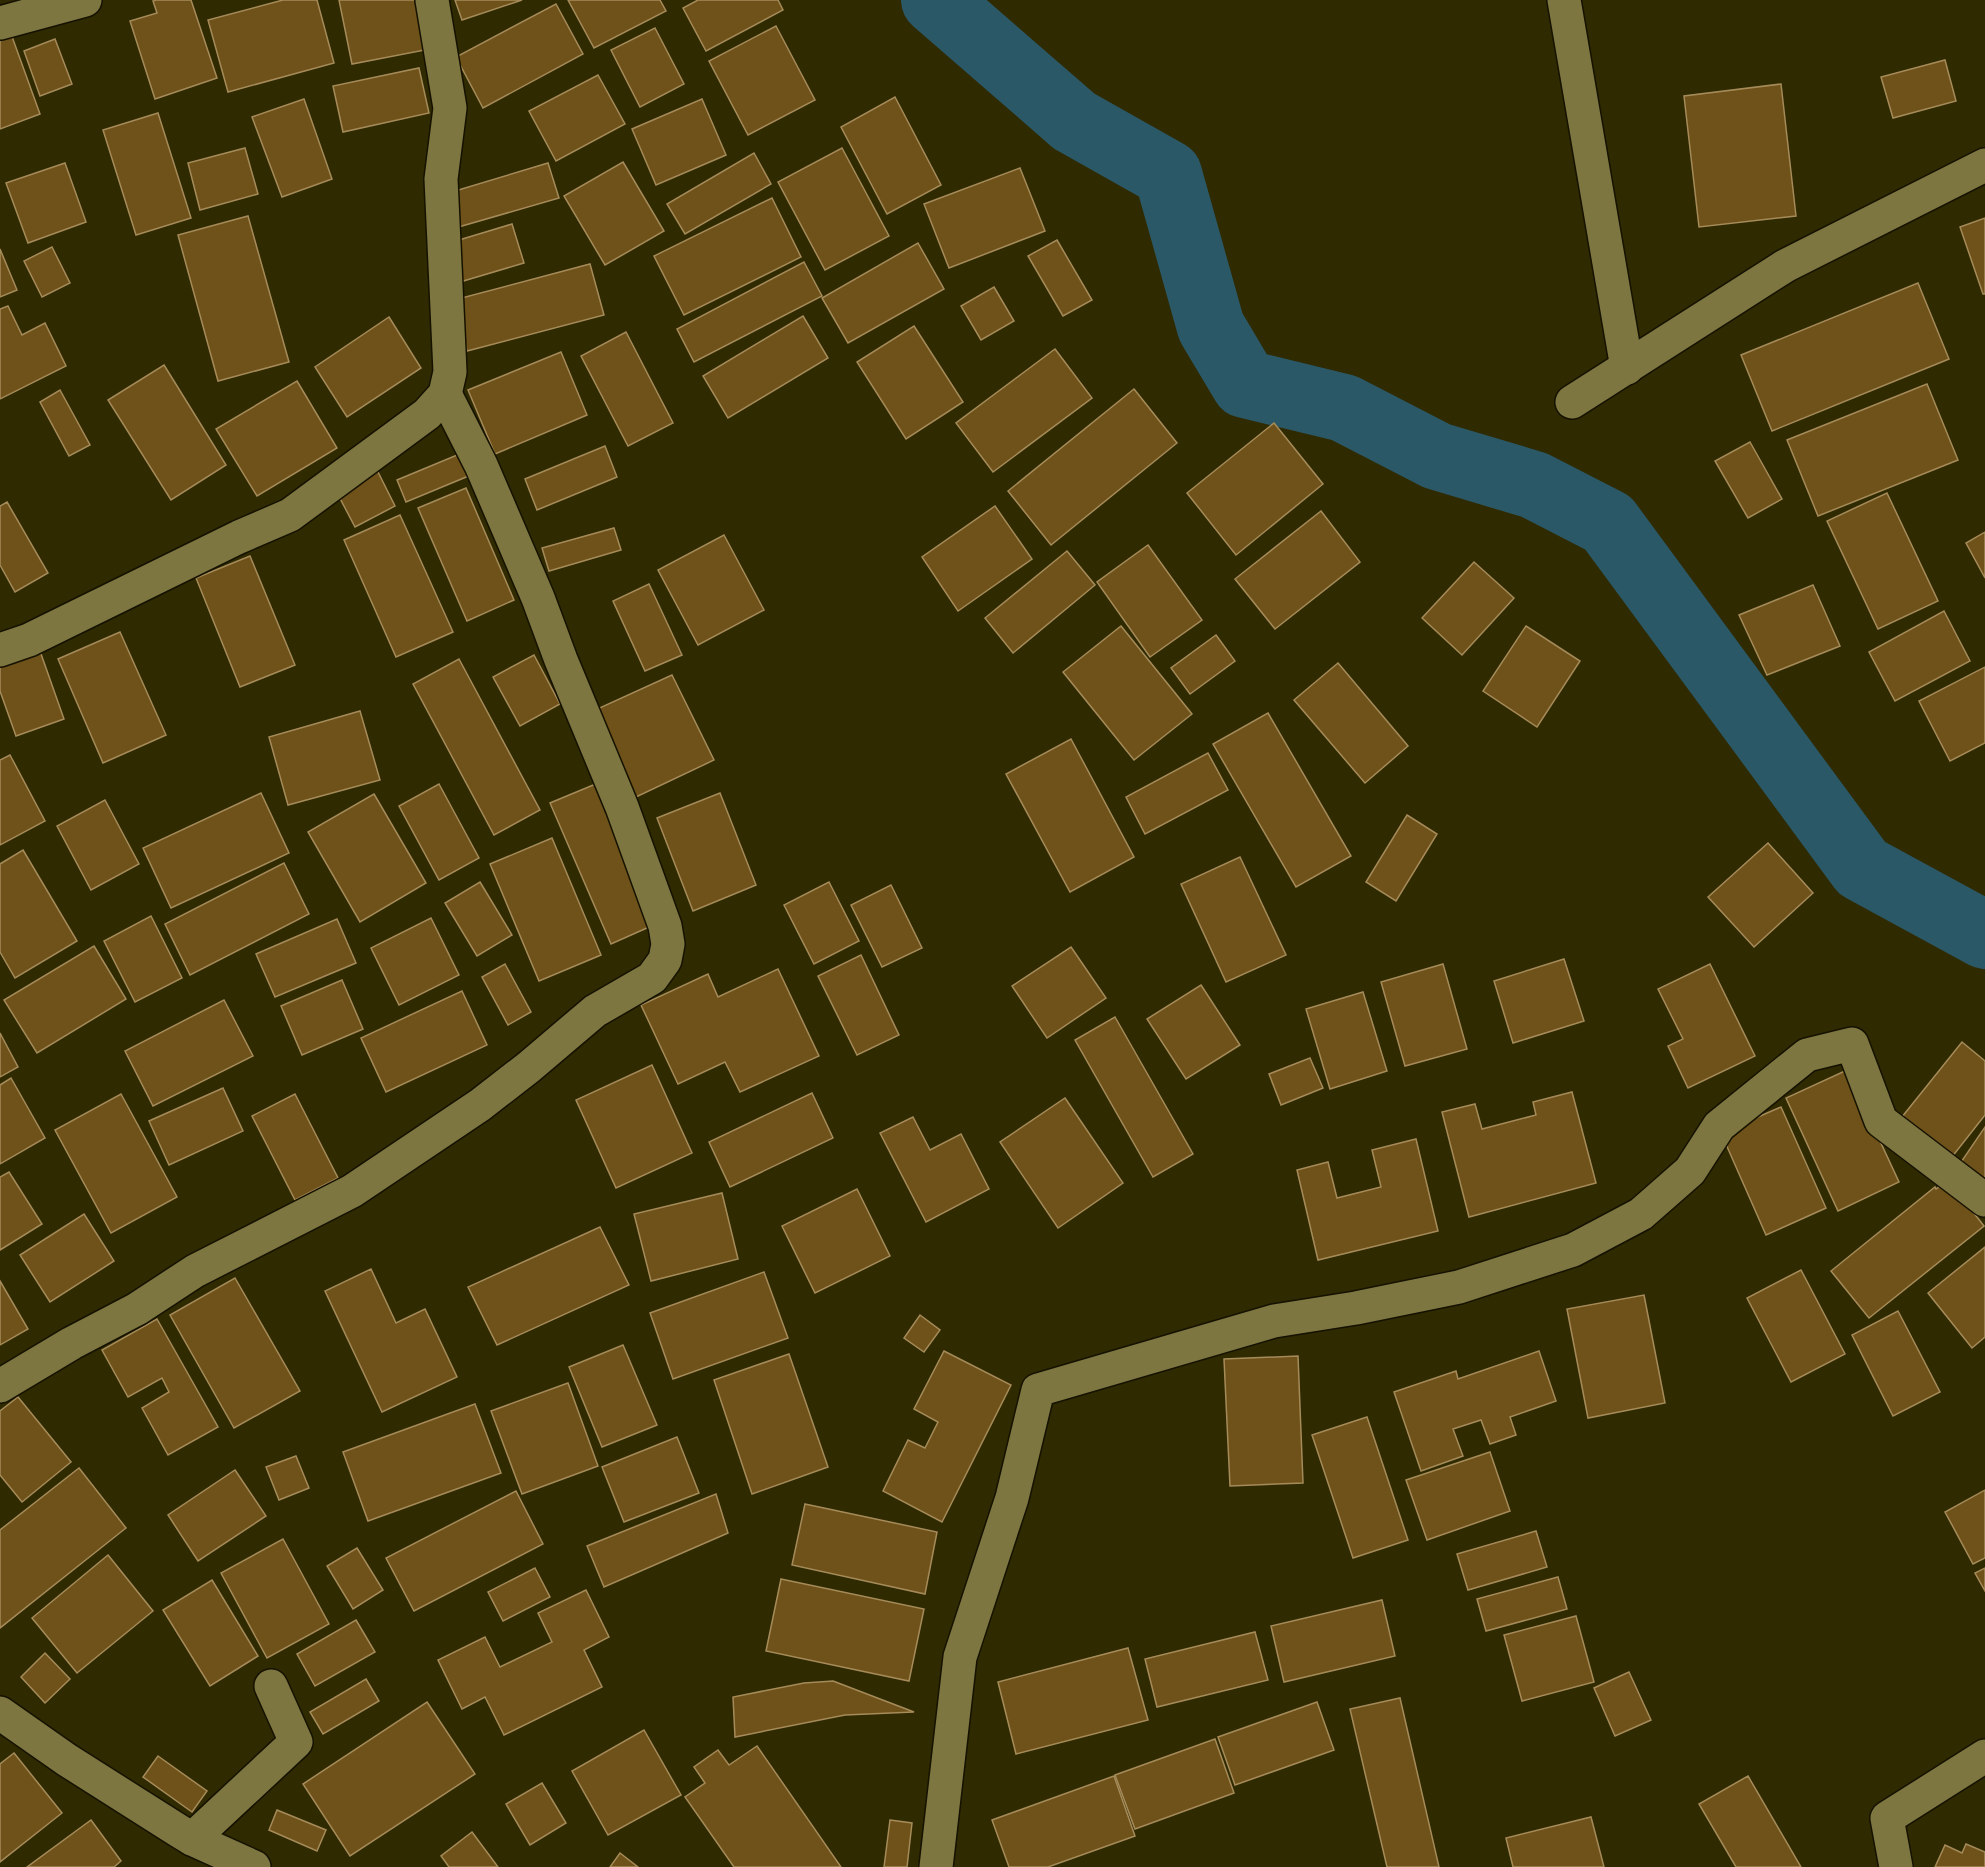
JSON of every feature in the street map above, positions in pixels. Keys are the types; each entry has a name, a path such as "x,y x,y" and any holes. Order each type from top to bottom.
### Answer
{"street":[{"path":"0,23 85,0"},
{"path":"0,650 29,640 290,514 427,414 445,394 450,372 441,179 450,108 432,0"},
{"path":"1564,0 1626,368"},
{"path":"1572,402 1785,266 1985,165"},
{"path":"0,1386 72,1343 137,1309 195,1271 352,1191 480,1105 595,1011 652,978 665,960 668,944 665,926 622,807 538,598 481,465 445,394"},
{"path":"936,1867 960,1657 1012,1498 1038,1390 1275,1321 1356,1308 1459,1287 1574,1250 1641,1214 1690,1171 1719,1126 1807,1055 1852,1044 1881,1121 1985,1200"},
{"path":"192,1839 296,1742 271,1686"},
{"path":"0,1713 67,1760 192,1839 254,1867"},
{"path":"1896,1867 1887,1818 1985,1756"}],"building":[{"path":"191,0 217,78 155,99 130,21 157,13 153,1"},
{"path":"283,0 317,0 334,63 228,92 208,20"},
{"path":"339,0 415,0 425,50 352,64"},
{"path":"455,0 522,0 462,20"},
{"path":"568,0 660,0 666,11 594,48"},
{"path":"698,0 778,0 783,10 706,51 683,8"},
{"path":"556,4 583,54 483,108 456,57"},
{"path":"776,26 815,100 748,135 709,61"},
{"path":"655,28 684,84 640,107 611,50"},
{"path":"10,31 40,114 0,129 0,35"},
{"path":"55,39 72,84 40,96 24,51"},
{"path":"1945,60 1956,101 1893,118 1881,77"},
{"path":"419,68 429,113 343,132 333,86"},
{"path":"598,75 625,124 556,161 529,111"},
{"path":"1781,84 1796,216 1699,227 1684,96"},
{"path":"895,97 941,185 887,214 841,127"},
{"path":"304,99 332,179 282,197 252,117"},
{"path":"702,99 726,155 656,185 632,129"},
{"path":"158,113 191,218 136,235 103,130"},
{"path":"245,148 258,194 200,210 188,163"},
{"path":"842,148 889,236 825,270 778,182"},
{"path":"754,153 771,184 685,234 667,204"},
{"path":"623,162 664,231 605,265 564,196"},
{"path":"65,163 86,222 28,243 6,183"},
{"path":"548,163 559,198 455,228 445,194"},
{"path":"1020,168 1045,231 949,268 924,204"},
{"path":"772,198 801,257 684,315 654,256"},
{"path":"248,216 289,362 218,381 178,235"},
{"path":"1985,218 1985,294 1983,294 1960,227"},
{"path":"512,224 524,263 460,282 449,243"},
{"path":"1057,240 1092,300 1063,316 1028,256"},
{"path":"918,243 944,289 848,343 822,298"},
{"path":"52,247 70,283 42,297 24,261"},
{"path":"0,249 17,290 0,297"},
{"path":"804,262 822,296 694,362 677,329"},
{"path":"590,264 604,315 467,351 454,300"},
{"path":"1918,283 1949,359 1772,431 1741,355"},
{"path":"994,287 1014,321 981,340 961,306"},
{"path":"8,306 22,335 45,323 66,366 0,399 0,309"},
{"path":"803,316 828,358 728,418 703,376"},
{"path":"389,317 421,368 347,417 315,367"},
{"path":"914,326 963,402 906,439 857,362"},
{"path":"626,332 673,423 628,446 581,356"},
{"path":"1055,349 1092,398 993,472 956,423"},
{"path":"561,352 587,415 495,454 468,390"},
{"path":"164,365 226,465 171,500 108,400"},
{"path":"297,381 337,448 257,496 216,429"},
{"path":"1927,384 1958,460 1818,516 1787,440"},
{"path":"1134,389 1177,443 1051,545 1008,491"},
{"path":"60,390 90,445 69,456 40,402"},
{"path":"1274,423 1323,484 1236,555 1187,493"},
{"path":"1750,442 1782,499 1748,518 1715,461"},
{"path":"605,446 617,477 537,510 525,479"},
{"path":"462,453 471,475 406,502 397,480"},
{"path":"375,466 395,506 355,527 334,487"},
{"path":"466,488 514,600 467,621 418,508"},
{"path":"1887,493 1938,601 1878,629 1827,521"},
{"path":"7,502 48,573 15,592 0,565 0,506"},
{"path":"995,506 1032,559 958,611 922,557"},
{"path":"1321,511 1360,562 1275,629 1235,579"},
{"path":"400,515 453,632 396,657 344,540"},
{"path":"614,528 621,550 549,571 542,548"},
{"path":"1985,532 1985,578 1966,543"},
{"path":"724,535 764,610 698,645 658,570"},
{"path":"1148,545 1202,620 1150,657 1097,582"},
{"path":"1067,551 1095,585 1013,653 985,618"},
{"path":"250,556 295,665 240,687 196,578"},
{"path":"1474,562 1514,598 1462,655 1422,618"},
{"path":"649,584 682,655 645,671 613,601"},
{"path":"1813,585 1840,646 1767,675 1739,615"},
{"path":"1944,611 1970,661 1895,701 1869,652"},
{"path":"1121,626 1192,714 1134,760 1063,672"},
{"path":"1526,626 1580,661 1537,727 1483,691"},
{"path":"120,632 166,735 103,763 58,659"},
{"path":"1216,635 1235,661 1190,694 1171,668"},
{"path":"40,651 64,719 16,736 0,691 0,665"},
{"path":"534,655 560,704 520,726 493,677"},
{"path":"459,659 540,810 494,835 413,684"},
{"path":"1338,663 1408,746 1365,783 1294,700"},
{"path":"1985,667 1985,743 1950,761 1919,701"},
{"path":"672,675 714,760 636,797 595,710"},
{"path":"360,711 380,780 288,805 269,737"},
{"path":"1268,713 1351,856 1296,887 1213,744"},
{"path":"1071,739 1134,857 1070,892 1006,774"},
{"path":"1208,753 1228,790 1145,834 1126,797"},
{"path":"10,755 45,821 0,845 0,760"},
{"path":"598,783 658,923 611,944 550,803"},
{"path":"439,784 479,858 439,880 399,806"},
{"path":"261,793 289,853 171,908 143,848"},
{"path":"720,793 756,885 693,911 657,818"},
{"path":"374,794 426,883 360,922 308,832"},
{"path":"105,800 139,864 91,890 57,826"},
{"path":"1407,815 1437,834 1396,901 1366,882"},
{"path":"552,838 601,955 539,981 490,864"},
{"path":"1768,843 1813,893 1754,947 1708,897"},
{"path":"23,850 77,941 15,978 0,952 0,864"},
{"path":"1240,857 1286,955 1226,982 1181,884"},
{"path":"284,863 309,914 190,975 165,924"},
{"path":"480,882 512,935 477,956 445,903"},
{"path":"829,882 859,941 814,964 784,905"},
{"path":"891,885 922,948 882,967 851,905"},
{"path":"151,916 182,978 135,1002 104,941"},
{"path":"431,918 459,975 399,1005 371,948"},
{"path":"337,919 356,963 275,997 256,954"},
{"path":"94,946 126,999 37,1053 4,1000"},
{"path":"1071,947 1106,998 1047,1038 1012,986"},
{"path":"861,955 899,1035 857,1055 818,976"},
{"path":"1564,959 1584,1021 1513,1043 1494,981"},
{"path":"505,964 531,1012 508,1025 482,977"},
{"path":"1443,964 1467,1049 1405,1066 1381,982"},
{"path":"1710,964 1755,1056 1688,1088 1668,1046 1683,1039 1658,989"},
{"path":"778,969 819,1056 740,1092 725,1062 678,1084 641,1005 708,974 718,997"},
{"path":"342,980 363,1029 302,1055 281,1006"},
{"path":"1201,985 1240,1045 1186,1079 1147,1019"},
{"path":"462,991 487,1045 386,1092 361,1038"},
{"path":"1363,992 1387,1071 1330,1089 1306,1009"},
{"path":"224,1000 253,1056 153,1106 125,1051"},
{"path":"1115,1017 1193,1154 1153,1177 1075,1040"},
{"path":"0,1033 18,1067 0,1077"},
{"path":"1962,1042 1985,1061 1985,1115 1948,1162 1898,1122"},
{"path":"1310,1058 1323,1088 1281,1105 1269,1074"},
{"path":"652,1065 692,1153 616,1188 576,1100"},
{"path":"1847,1070 1899,1182 1838,1211 1786,1098"},
{"path":"11,1078 45,1138 0,1164 0,1085"},
{"path":"223,1088 243,1131 169,1165 149,1121"},
{"path":"1572,1092 1596,1183 1469,1217 1442,1112 1475,1104 1482,1129 1536,1115 1533,1102"},
{"path":"812,1093 833,1138 730,1187 709,1142"},
{"path":"121,1094 177,1197 111,1233 55,1130"},
{"path":"295,1094 338,1178 295,1200 252,1116"},
{"path":"1065,1098 1123,1183 1058,1228 1000,1142"},
{"path":"1781,1107 1826,1208 1766,1235 1721,1133"},
{"path":"913,1117 930,1150 961,1134 989,1189 926,1222 880,1133"},
{"path":"1985,1127 1985,1187 1957,1168"},
{"path":"1416,1139 1438,1231 1318,1260 1297,1170 1328,1162 1337,1198 1381,1187 1372,1150"},
{"path":"9,1172 42,1224 0,1250 0,1177"},
{"path":"1948,1180 1984,1226 1869,1318 1831,1271 1935,1187 1936,1189"},
{"path":"857,1189 890,1256 815,1293 782,1226"},
{"path":"722,1193 738,1259 651,1281 634,1214"},
{"path":"84,1214 114,1261 50,1302 20,1255"},
{"path":"600,1227 629,1285 497,1345 468,1287"},
{"path":"1985,1247 1985,1337 1972,1348 1928,1293"},
{"path":"371,1269 396,1323 425,1309 457,1377 382,1412 325,1291"},
{"path":"1801,1270 1845,1354 1791,1382 1747,1298"},
{"path":"764,1272 788,1338 673,1379 650,1313"},
{"path":"235,1278 300,1391 234,1428 170,1315"},
{"path":"0,1281 28,1329 0,1345"},
{"path":"1644,1295 1665,1403 1588,1418 1567,1309"},
{"path":"1898,1311 1940,1392 1893,1416 1852,1335"},
{"path":"920,1315 940,1330 924,1352 904,1338"},
{"path":"157,1319 218,1427 168,1455 142,1408 169,1392 162,1378 128,1397 102,1350"},
{"path":"623,1345 657,1425 602,1447 569,1367"},
{"path":"944,1351 1011,1385 942,1522 883,1491 908,1440 925,1448 938,1422 914,1409"},
{"path":"1539,1351 1556,1401 1510,1417 1516,1435 1490,1444 1481,1420 1453,1429 1463,1456 1421,1471 1394,1392 1456,1371 1458,1379"},
{"path":"789,1354 828,1467 752,1494 714,1380"},
{"path":"1298,1356 1303,1483 1230,1486 1224,1359"},
{"path":"568,1383 598,1466 522,1494 491,1411"},
{"path":"18,1397 71,1462 22,1502 0,1475 0,1411"},
{"path":"475,1404 501,1473 368,1521 343,1452"},
{"path":"1367,1417 1408,1540 1353,1558 1312,1435"},
{"path":"677,1437 699,1493 624,1522 602,1467"},
{"path":"1490,1452 1510,1511 1427,1540 1406,1480"},
{"path":"296,1456 309,1488 279,1500 266,1467"},
{"path":"79,1468 126,1528 0,1628 0,1530"},
{"path":"235,1470 266,1516 198,1561 168,1515"},
{"path":"1985,1490 1985,1558 1973,1564 1945,1512"},
{"path":"516,1491 543,1544 414,1611 386,1558"},
{"path":"716,1494 728,1533 604,1587 587,1546"},
{"path":"805,1504 937,1532 925,1594 792,1565"},
{"path":"1536,1531 1547,1567 1468,1590 1457,1554"},
{"path":"283,1539 329,1624 267,1658 221,1573"},
{"path":"357,1548 383,1590 353,1609 327,1566"},
{"path":"108,1555 153,1611 77,1673 32,1618"},
{"path":"535,1568 550,1597 503,1621 488,1592"},
{"path":"1985,1568 1985,1591 1975,1573"},
{"path":"1558,1577 1567,1609 1486,1631 1477,1599"},
{"path":"781,1579 924,1609 909,1681 766,1651"},
{"path":"212,1580 258,1656 210,1686 163,1610"},
{"path":"586,1590 609,1637 584,1650 602,1687 504,1735 485,1697 462,1709 438,1660 485,1637 500,1667 552,1642 538,1613"},
{"path":"1382,1600 1395,1656 1284,1682 1271,1626"},
{"path":"1576,1616 1594,1682 1522,1701 1504,1635"},
{"path":"356,1620 375,1652 315,1686 297,1654"},
{"path":"1255,1632 1268,1680 1157,1707 1145,1659"},
{"path":"1128,1648 1148,1720 1016,1754 998,1682"},
{"path":"45,1653 70,1679 45,1703 21,1677"},
{"path":"1629,1672 1651,1720 1615,1736 1594,1688"},
{"path":"366,1679 379,1701 323,1734 310,1712"},
{"path":"833,1681 914,1712 845,1715 735,1737 733,1697 804,1683"},
{"path":"1400,1698 1439,1867 1387,1867 1350,1709"},
{"path":"427,1702 475,1774 350,1856 303,1784"},
{"path":"1317,1702 1334,1750 1235,1785 1218,1737"},
{"path":"644,1730 681,1795 608,1835 572,1771"},
{"path":"1215,1739 1234,1793 1135,1829 1115,1775"},
{"path":"757,1746 841,1867 734,1867 685,1797 705,1783 694,1767 718,1750 729,1765"},
{"path":"14,1753 62,1813 0,1862 0,1764"},
{"path":"158,1756 207,1791 192,1812 143,1777"},
{"path":"1114,1776 1135,1836 1048,1867 1009,1867 992,1820"},
{"path":"1748,1776 1801,1867 1736,1867 1699,1804"},
{"path":"542,1783 566,1823 530,1845 506,1804"},
{"path":"277,1810 326,1830 317,1851 269,1830"},
{"path":"1591,1817 1604,1867 1513,1867 1506,1838"},
{"path":"91,1820 121,1861 114,1867 27,1867"},
{"path":"890,1820 912,1823 907,1867 884,1867"},
{"path":"472,1832 498,1867 449,1867 441,1856"},
{"path":"1966,1844 1985,1852 1985,1867 1935,1867 1945,1845 1962,1853"},
{"path":"620,1853 638,1867 610,1867"}],"waterway":[{"path":"935,0 1074,121 1168,174 1211,327 1245,384 1344,408 1437,456 1534,485 1608,523 1862,868 1985,935"}]}
